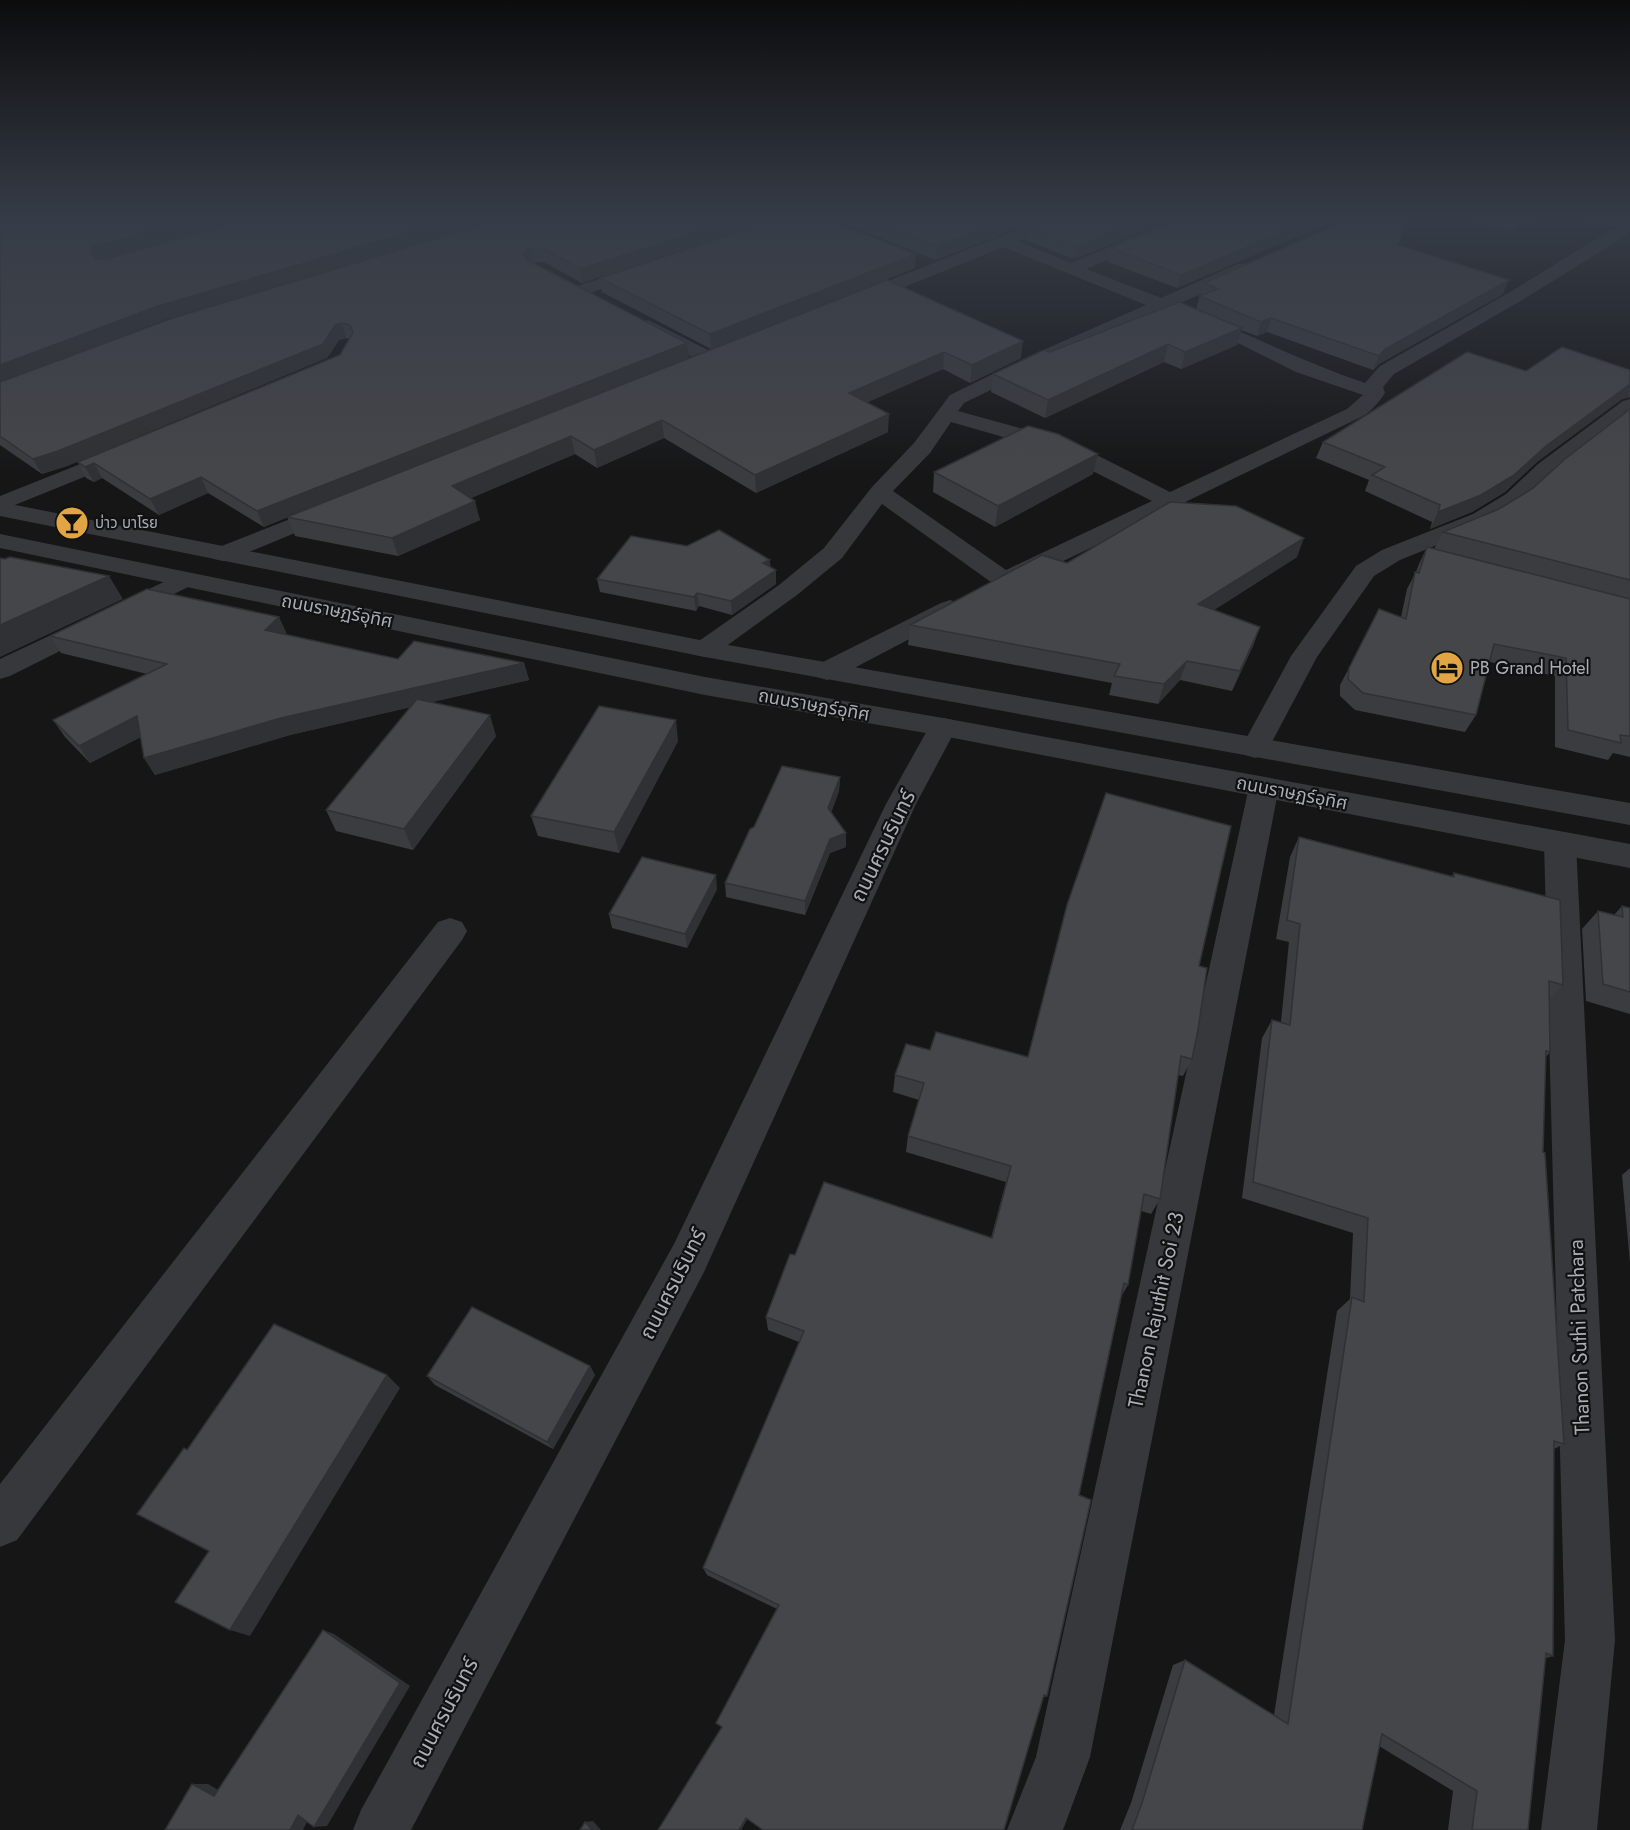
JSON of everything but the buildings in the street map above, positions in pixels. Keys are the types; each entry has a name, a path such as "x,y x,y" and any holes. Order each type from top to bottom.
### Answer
{"street":[{"path":"840,307 847,303"},
{"path":"1159,303 1240,337 1303,368 1375,393"},
{"path":"705,649 788,590 833,554 880,492 922,448 948,415 952,404 957,399 1040,358 1167,303"},
{"path":"1375,393 1373,386 1387,370 1503,303"},
{"path":"630,317 711,359"},
{"path":"689,368 732,350"},
{"path":"827,671 987,589 1354,413 1365,406 1375,393"},
{"name":"Thanon Rajuthit Soi 23","path":"1035,1830 1063,1757 1259,768 1304,656 1365,571 1404,550 1481,519 1514,499 1546,469 1630,405"},
{"path":"948,415 1063,447 1169,501"},
{"path":"0,504 141,445"},
{"path":"880,492 987,589"},
{"path":"223,554 356,500"},
{"name":"ถนนราษฏร์อุทิศ","path":"0,508 223,554 827,671 1259,768 1560,843 1630,856"},
{"name":"ถนนราษฏร์อุทิศ","path":"0,541 705,686 943,727 1630,814"},
{"path":"1404,550 1438,559"},
{"path":"0,670 183,580"},
{"name":"ถนนศรนรินทร์","path":"381,1830 689,1258 901,804 943,727"},
{"name":"Thanon Suthi Patchara","path":"1560,843 1590,1640 1569,1830"},
{"path":"0,1523 450,931"}],"place":[{"name":"บ่าว บาโรย","path":"72,523"},
{"name":"PB Grand Hotel","path":"1447,668"}]}
